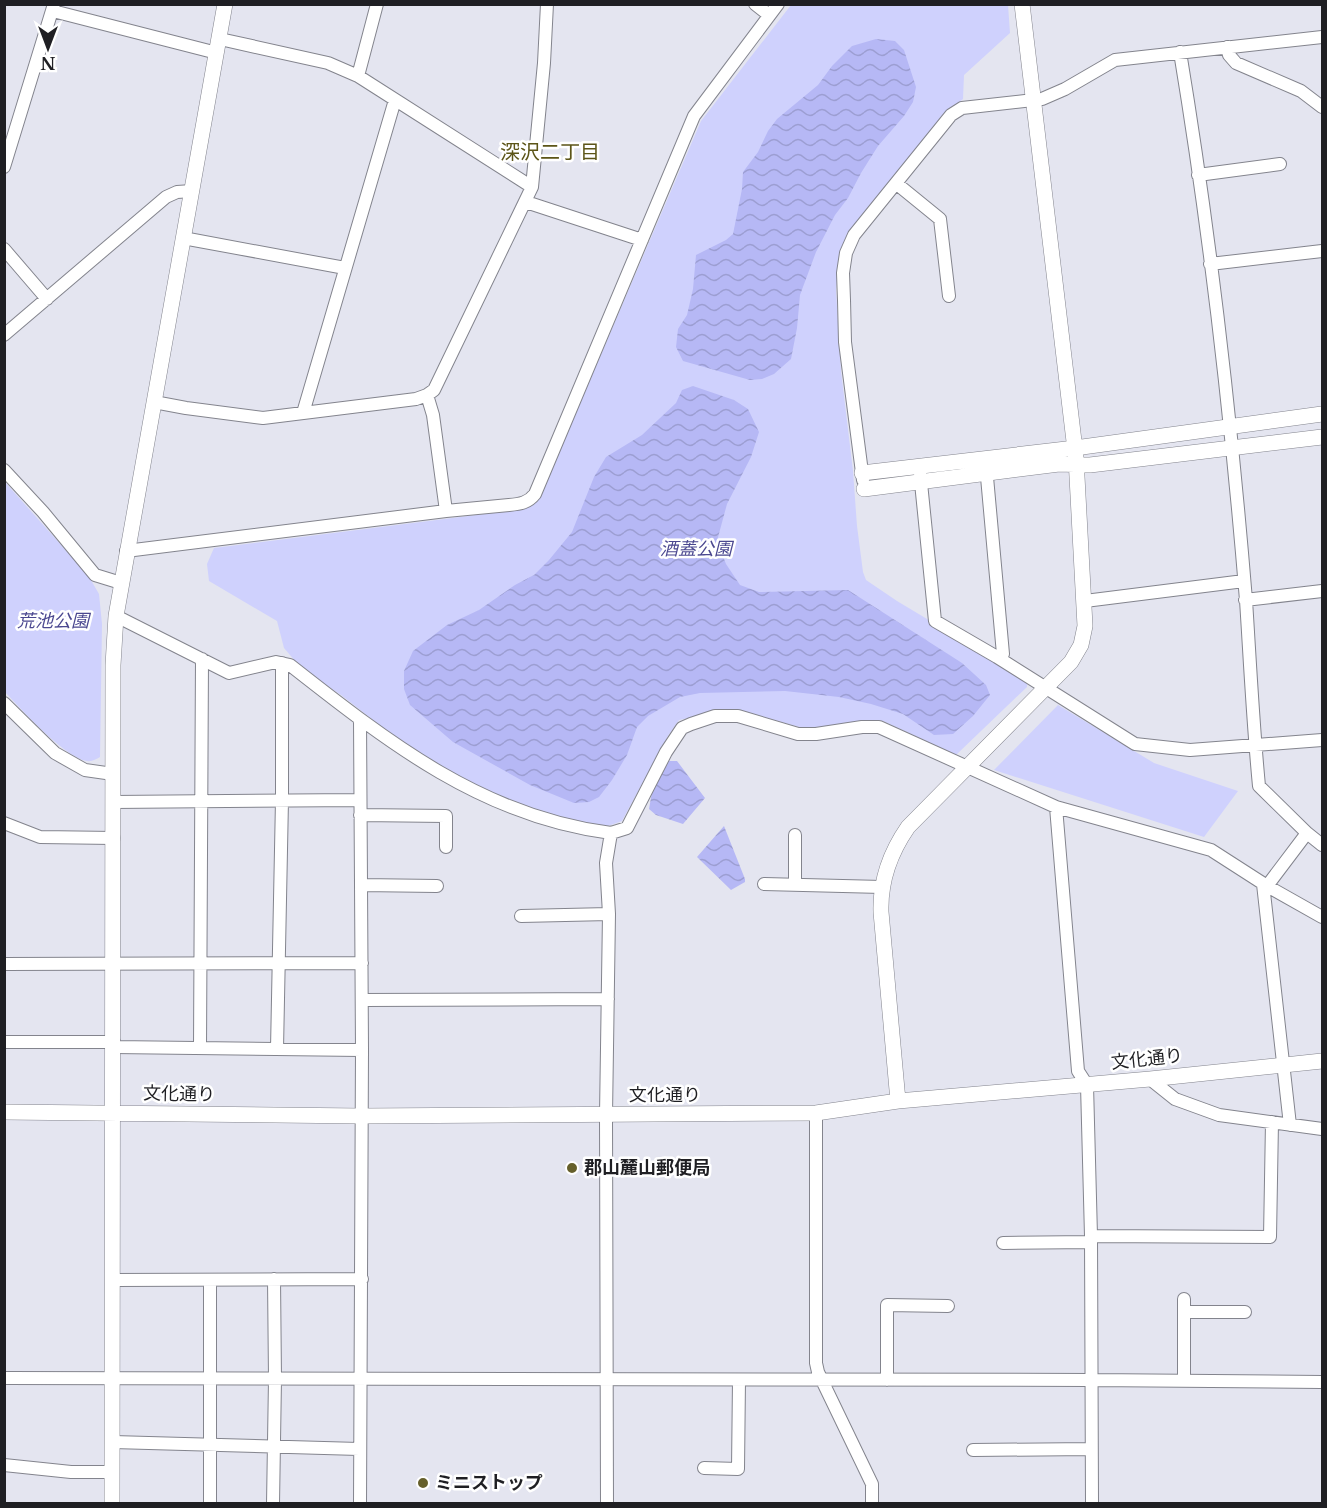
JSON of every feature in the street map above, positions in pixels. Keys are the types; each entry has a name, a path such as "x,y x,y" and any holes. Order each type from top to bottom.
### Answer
{"street":[{"path":"112,1503 113,665 116,615 225,4"},
{"path":"358,76 377,4"},
{"path":"154,402 255,417 416,399 434,390 532,187 540,108 546,4"},
{"path":"126,551 519,504 531,499 694,116 773,10 755,4"},
{"path":"898,1101 880,902 888,862 902,836 967,766 1071,662 1081,645 1085,626 1077,464 1022,4"},
{"path":"4,167 53,8 218,46 328,63 358,76 532,187"},
{"path":"920,474 864,489 845,342 843,273 846,253 854,235 951,115 962,108 1034,100 1056,94 1115,60 1323,37"},
{"path":"1227,47 1229,55 1236,63 1301,91 1323,107"},
{"path":"1180,52 1210,264 1229,426 1244,581 1259,786 1307,833 1323,845"},
{"path":"303,413 395,100"},
{"path":"1198,176 1280,164"},
{"path":"897,184 940,219 949,296"},
{"path":"4,335 166,197 177,192 192,191"},
{"path":"526,202 642,240"},
{"path":"183,238 345,268"},
{"path":"4,249 47,299"},
{"path":"1210,264 1323,251"},
{"path":"427,395 433,415 447,511"},
{"path":"862,473 920,474 986,466 1075,448 1323,414"},
{"path":"986,466 1090,465 1323,437"},
{"path":"986,466 1003,654 1000,658"},
{"path":"4,470 43,512 95,575 122,583"},
{"path":"920,474 935,621 1000,658 1136,744 1190,750 1323,740"},
{"path":"1085,601 1244,581"},
{"path":"1245,600 1323,591"},
{"path":"116,615 229,673 276,662 290,665 402,750 450,779 506,806 558,824 611,833 627,828 666,752 682,728 715,716 738,716 798,734 879,727 1056,807 1211,850 1265,885 1323,917"},
{"path":"200,1048 202,659"},
{"path":"277,1049 282,663"},
{"path":"4,703 55,753 86,770 113,774"},
{"path":"360,719 362,963 360,1503"},
{"path":"113,802 360,800"},
{"path":"1056,807 1078,1071 1087,1085 1091,1239 1092,1503"},
{"path":"360,814 446,816 446,847"},
{"path":"4,823 40,837 114,838"},
{"path":"607,1503 606,1115 609,914 606,863 611,833"},
{"path":"1290,1125 1265,885 1307,833"},
{"path":"795,835 795,885"},
{"path":"361,885 437,886"},
{"path":"765,885 882,887"},
{"path":"521,915 609,914"},
{"path":"4,964 362,963"},
{"path":"362,999 608,999"},
{"path":"4,1042 362,1050"},
{"name":"文化通り","path":"4,1112 361,1116 816,1113 898,1101 1323,1061"},
{"path":"1150,1079 1175,1099 1219,1115 1323,1129"},
{"path":"816,1113 816,1363 872,1485 872,1503"},
{"path":"1003,1243 1091,1239 1270,1238 1272,1122"},
{"path":"273,1503 274,1279"},
{"path":"114,1280 362,1279"},
{"path":"210,1280 210,1503"},
{"path":"887,1380 887,1305 948,1306"},
{"path":"1184,1380 1184,1306 1245,1312"},
{"path":"4,1378 1323,1382"},
{"path":"704,1468 738,1469 739,1380"},
{"path":"113,1442 359,1449"},
{"path":"973,1450 1091,1449"},
{"path":"4,1465 71,1472 113,1472"}],"green space":[{"name":"酒蓋公園","path":"791,5 1008,5 1010,33 964,75 963,99 943,115 891,183 858,221 845,241 839,262 836,290 841,371 857,526 866,580 1027,679 1027,687 956,755 883,721 807,729 737,710 679,720 622,821 608,826 566,821 506,800 447,771 409,748 341,695 302,669 284,648 277,621 209,581 207,564 214,548 524,509 539,499 701,121"},
{"name":"荒池公園","path":"4,481 88,575 99,594 102,624 100,757 92,761 78,758 67,751 32,721 5,692"},
{"path":"1058,705 1154,763 1238,791 1204,837 994,770"}],"water":[{"path":"876,39 895,41 904,50 916,87 913,102 878,146 848,198 835,215 816,252 800,295 791,359 774,374 762,379 750,380 683,361 676,347 678,329 687,315 693,289 696,255 733,234 743,172 758,152 768,131 777,119 818,85 832,66 852,46"},
{"path":"693,386 734,400 748,409 759,432 751,457 727,504 717,541 726,564 740,585 759,592 848,590 962,663 986,685 990,695 973,716 953,734 934,735 903,714 839,697 785,691 700,693 680,697 648,716 637,727 627,755 599,797 589,802 574,803 530,785 453,742 410,705 404,689 404,671 413,651 447,625 479,610 534,575 572,532 594,477 606,457 642,435 676,403 682,390"},
{"path":"669,761 677,761 705,798 683,824 656,815 649,809 652,792"},
{"path":"724,826 745,879 745,882 731,890 697,857"}],"place":[{"name":"郡山麓山郵便局","path":"572,1168"},
{"name":"ミニストップ","path":"423,1483"}],"district":[{"name":"深沢二丁目","path":"550,152"}]}
